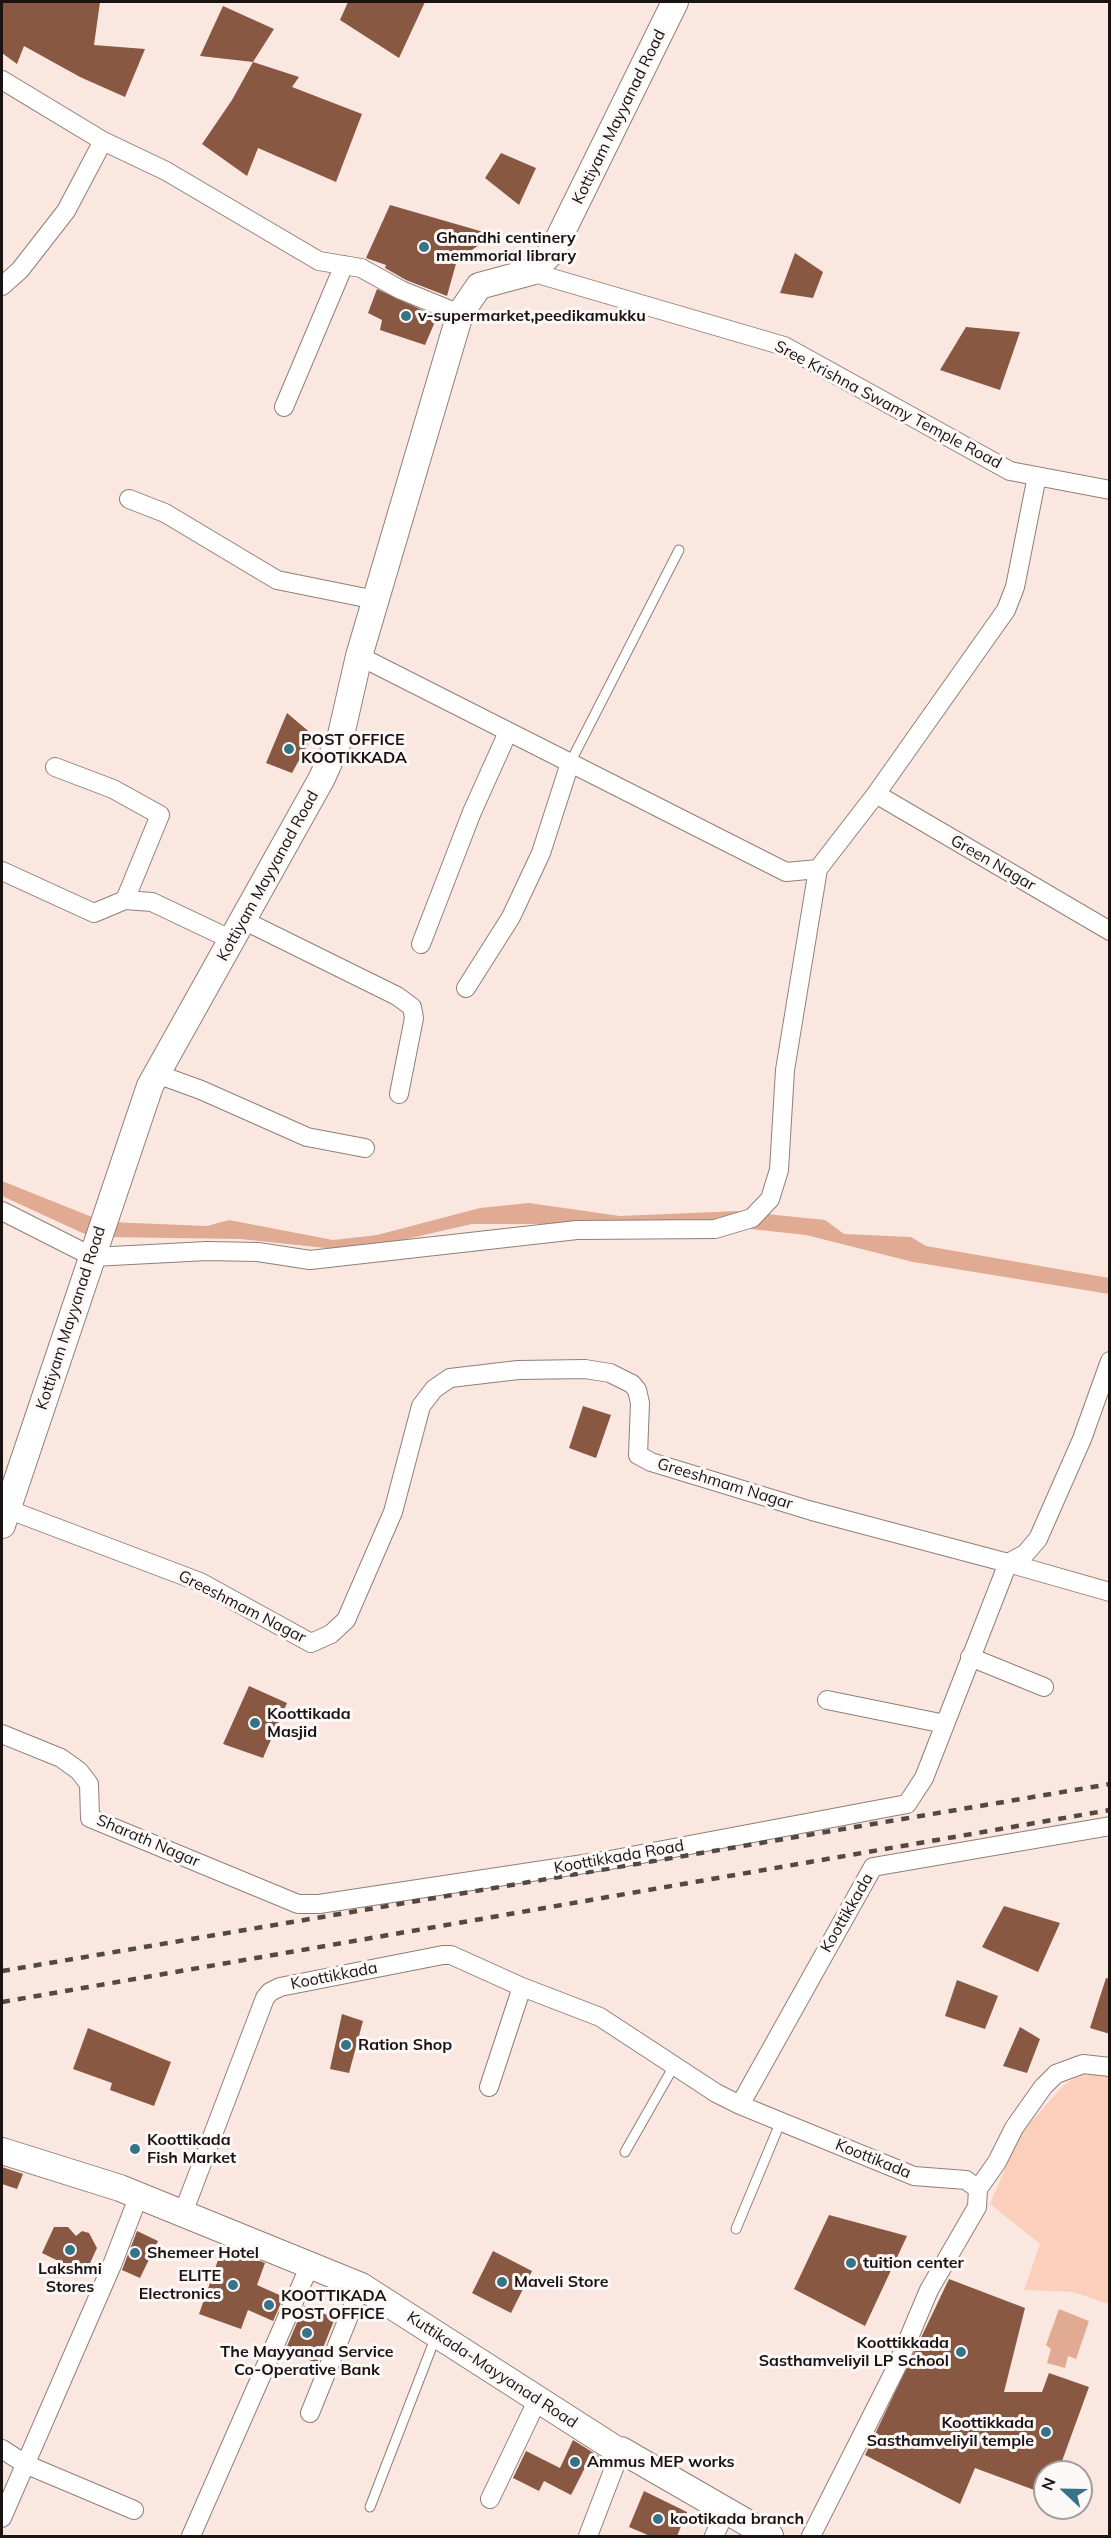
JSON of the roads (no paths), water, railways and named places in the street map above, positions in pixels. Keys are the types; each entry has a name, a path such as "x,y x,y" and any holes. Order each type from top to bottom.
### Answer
{"main road":[{"name":"Kottiyam Mayyanad Road","path":"4,1517 93,1257 110,1197 150,1086 322,778 341,735 359,656 459,314 478,286 531,272 552,252 675,2"},
{"name":"Kuttikada-Mayyanad Road","path":"2,2151 139,2195 362,2286 617,2450 621,2450 770,2536"}],"street":[{"path":"2,80 103,141 166,171 319,261 361,268 401,290 459,314"},
{"path":"2,286 20,270 66,211 103,141"},
{"path":"284,407 344,265"},
{"name":"Sree Krishna Swamy Temple Road","path":"531,272 784,346 1010,471 1110,490"},
{"path":"2,1211 93,1257 207,1251 258,1252 310,1260 577,1230 715,1229 752,1218 770,1199 779,1170 785,1071 818,868 876,795 996,625 1012,598 1037,476"},
{"path":"129,499 165,513 277,580 376,600"},
{"path":"359,656 786,872 818,868"},
{"path":"421,944 472,812 508,732"},
{"path":"466,988 511,917 541,853 570,763"},
{"path":"55,766 113,789 160,815 125,900"},
{"name":"Green Nagar","path":"876,795 1110,931"},
{"path":"2,871 94,913 125,900 152,902 238,930 397,996 412,1006 414,1018 399,1094"},
{"path":"158,1074 201,1090 307,1137 365,1148"},
{"path":"827,1700 945,1724 1008,1563 1025,1554 1038,1539 1082,1439 1110,1361"},
{"name":"Greeshmam Nagar","path":"4,1517 200,1582 311,1643 331,1634 346,1620 393,1512 421,1406 434,1389 450,1378 532,1369 585,1370 610,1373 632,1384 637,1390 640,1403 638,1455 651,1462 812,1511 1008,1563"},
{"path":"1008,1563 1110,1592"},
{"path":"970,1658 1044,1687"},
{"name":"Koottikkada Road","path":"298,1904 319,1904 610,1860 907,1804 924,1778 945,1724"},
{"name":"Sharath Nagar","path":"2,1734 62,1758 79,1771 89,1784 90,1818 298,1904"},
{"name":"Koottikkada","path":"740,2105 873,1867 1110,1826"},
{"name":"Koottikkada","path":"183,2213 265,1998 270,1992 280,1987 443,1955 451,1955 522,1987"},
{"path":"489,2086 522,1987"},
{"name":"Koottikada","path":"522,1987 600,2017 674,2066 740,2105 914,2176 966,2180 978,2189"},
{"path":"811,2536 896,2368 929,2290 977,2207 978,2189 997,2162 1014,2128 1043,2086 1056,2074 1083,2064 1110,2067"},
{"path":"2,2518 112,2265 139,2195"},
{"path":"191,2536 310,2265"},
{"path":"310,2413 362,2286"},
{"path":"490,2499 538,2399"},
{"path":"2,2449 25,2464 134,2510"},
{"path":"588,2536 621,2450"},
{"path":"714,2536 726,2511"}],"lane":[{"path":"570,763 679,550"},
{"path":"625,2152 674,2066"},
{"path":"736,2229 781,2121"},
{"path":"370,2506 436,2334"}],"railway":[{"path":"2,1971 1110,1784"},
{"path":"2,2002 1110,1810"}],"place":[{"name":"Ghandhi centinery memmorial library","path":"424,247"},
{"name":"v-supermarket,peedikamukku","path":"406,316"},
{"name":"POST OFFICE KOOTIKKADA","path":"289,749"},
{"name":"Koottikada Masjid","path":"255,1723"},
{"name":"Ration Shop","path":"346,2045"},
{"name":"Koottikada Fish Market","path":"135,2149"},
{"name":"Lakshmi Stores","path":"70,2250"},
{"name":"Shemeer Hotel","path":"135,2253"},
{"name":"tuition center","path":"851,2263"},
{"name":"Maveli Store","path":"502,2282"},
{"name":"ELITE Electronics","path":"233,2285"},
{"name":"KOOTTIKADA POST OFFICE","path":"269,2305"},
{"name":"The Mayyanad Service Co-Operative Bank","path":"307,2333"},
{"name":"Koottikkada Sasthamveliyil LP School","path":"961,2352"},
{"name":"Koottikkada Sasthamveliyil temple","path":"1046,2432"},
{"name":"Ammus MEP works","path":"575,2462"},
{"name":"kootikada branch","path":"658,2519"}]}
